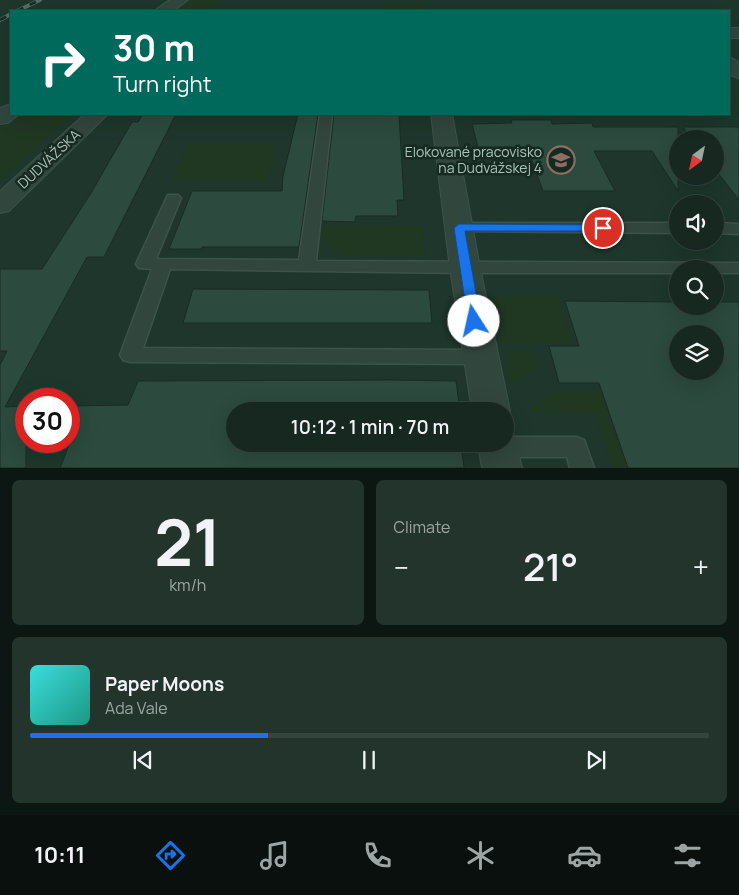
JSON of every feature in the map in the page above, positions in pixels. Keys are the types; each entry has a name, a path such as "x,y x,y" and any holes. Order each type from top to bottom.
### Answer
{"street":[{"path":"165,10 181,0"},
{"path":"730,63 739,72"},
{"name":"DUDVÁŽSKA","path":"0,205 96,115"},
{"path":"441,115 465,268 489,402"}],"lane":[{"path":"307,264 326,115"},
{"path":"173,198 145,264 307,264 465,268 739,268"},
{"path":"459,228 669,228"},
{"path":"724,228 739,228"},
{"path":"164,264 130,355 480,357"},
{"path":"514,443 576,447 582,468"}],"green space":[{"path":"190,0 220,0 206,10 175,10"},
{"path":"383,2 423,2 424,10 383,10"},
{"path":"17,115 72,115 0,179 0,126"},
{"path":"187,144 276,144 269,181 172,181"},
{"path":"323,225 422,226 425,256 346,256 339,254 326,247 322,232"},
{"path":"492,296 558,296 573,343 502,344"},
{"path":"503,349 533,349 540,369 528,373 511,385"},
{"path":"560,392 602,392 628,467 612,467 595,414 530,413 542,399"}],"building":[{"path":"142,115 175,115 104,257 87,257 5,407 15,407 15,453 26,453 26,468 0,468 0,365 7,351 0,351 0,269 42,269 91,193 132,122 138,122"},
{"path":"298,115 318,115 299,247 169,249 192,191 282,191 283,176"},
{"path":"334,115 399,115 404,200 397,200 398,216 356,216 355,222 322,221"},
{"path":"511,120 551,120 552,124 592,123 593,127 678,127 678,130 669,130 669,177 652,151 594,151 615,191 543,191 527,147 478,147 472,124 512,123"},
{"path":"683,127 739,127 739,200 724,181 724,130 685,130"},
{"path":"193,289 429,290 432,323 183,323"},
{"path":"565,301 669,302 669,315 724,315 724,302 739,302 739,468 628,468 599,383 559,383 549,346 579,346"},
{"path":"138,381 456,381 459,402 226,402 226,452 462,452 464,468 60,468 66,453 80,453 80,406 128,405"}],"railway":[{"path":"19,10 40,0"},
{"path":"0,20 10,15"}],"place":[{"name":"Elokované pracovisko na Dudvážskej 4","path":"561,160"}],"route":[{"path":"474,321 459,228 603,228"}]}
